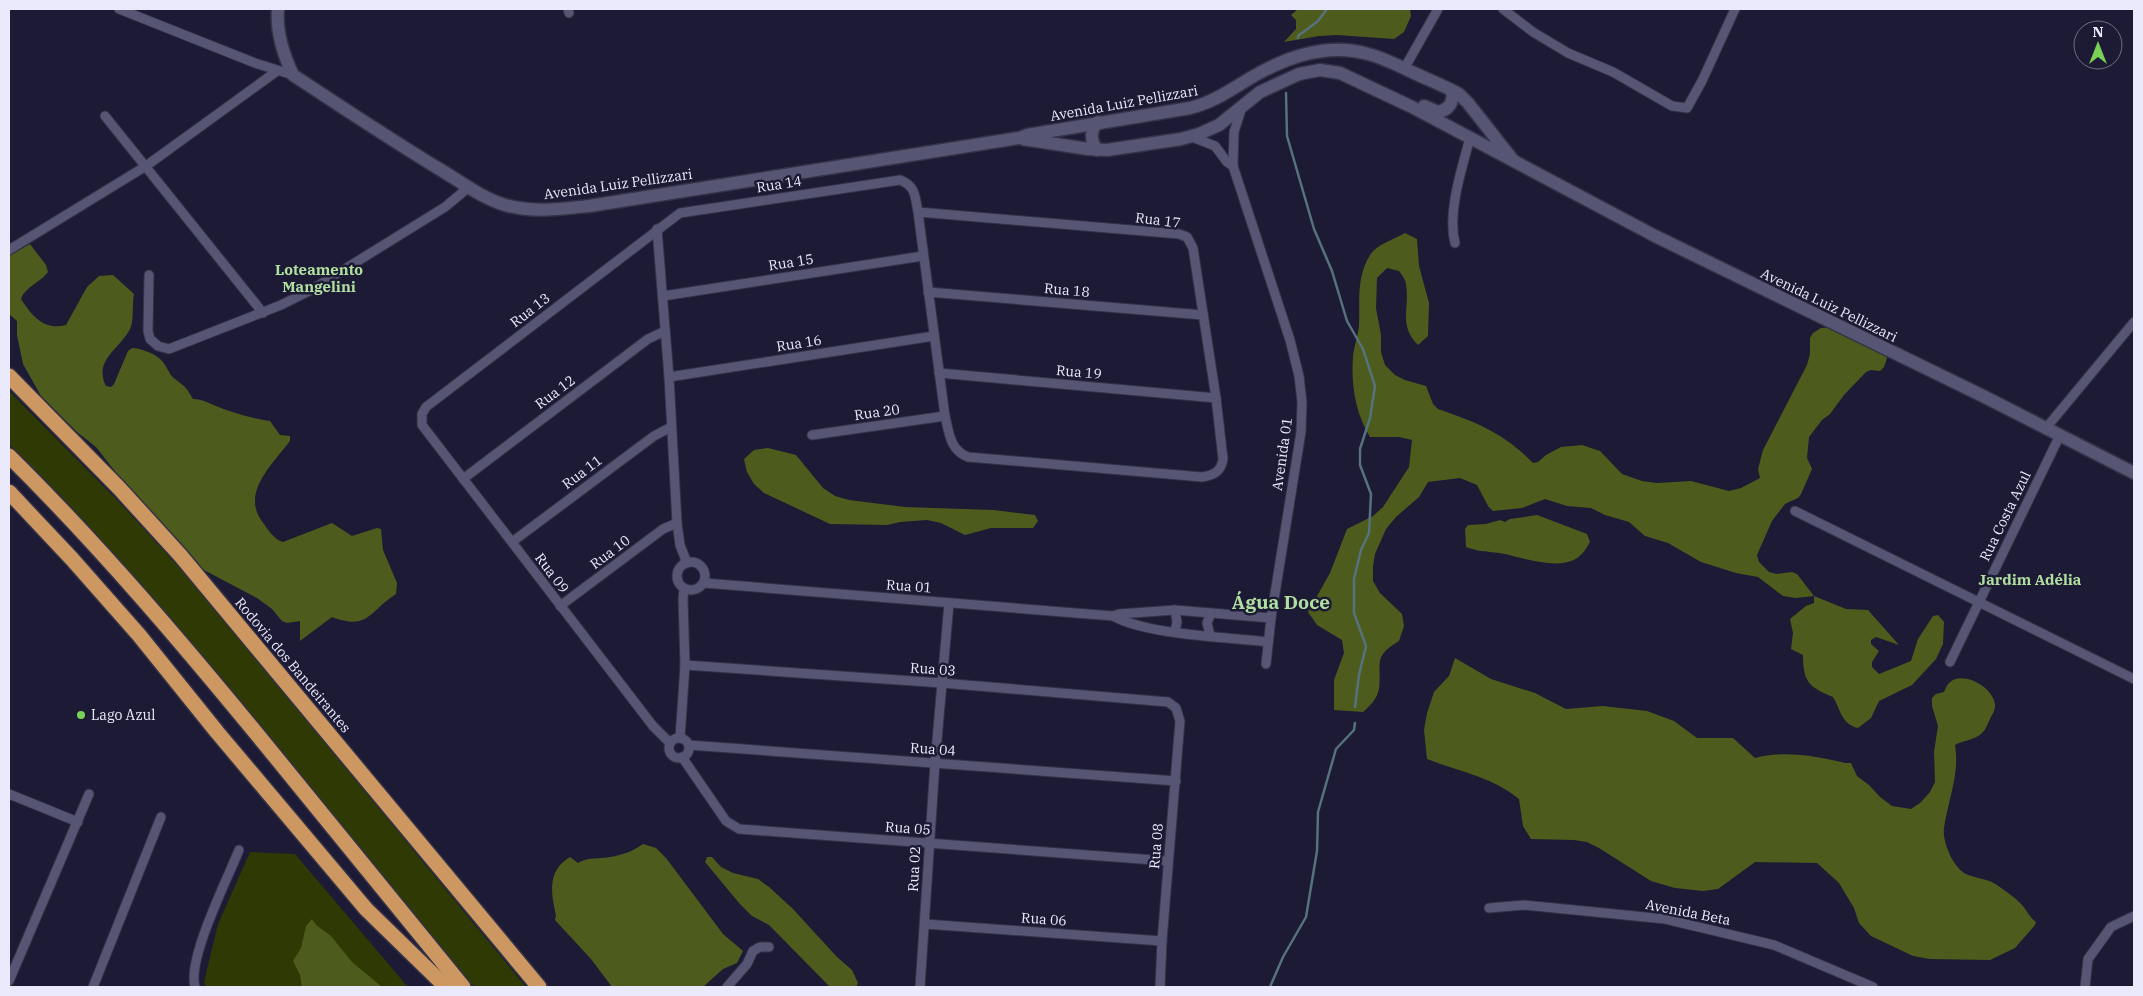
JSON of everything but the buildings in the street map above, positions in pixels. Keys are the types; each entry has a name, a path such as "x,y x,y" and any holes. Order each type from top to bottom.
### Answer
{"highway":[{"name":"Rodovia dos Bandeirantes","path":"9,376 119,488 180,555 539,987"},
{"path":"9,456 126,579 230,702 463,987"},
{"path":"9,492 72,559 139,635 217,732 366,909 446,987"}],"main road":[{"path":"278,9 277,19 280,37 285,57 293,75"},
{"name":"Avenida Luiz Pellizzari","path":"293,75 396,144 469,187 505,205 522,209 544,210 608,203 1019,138 1208,103 1226,95 1264,70 1302,55 1332,50 1353,51 1378,56 1452,91 1468,103 1512,159"},
{"name":"Avenida Luiz Pellizzari","path":"1019,138 1097,150 1118,149 1190,136 1219,125 1266,89 1299,74 1320,70 1333,71 1351,77 1412,107 1655,236 2134,473"},
{"path":"1412,107 1421,105 1442,112 1452,102 1452,91"},
{"path":"1097,150 1092,142 1092,134 1098,122"}],"street":[{"path":"119,9 277,71 293,75"},
{"path":"1404,68 1438,9"},
{"path":"1503,9 1532,32 1568,53 1613,72 1672,106 1687,108 1702,81 1735,9"},
{"path":"9,250 146,166 277,71"},
{"name":"Avenida 01","path":"1242,107 1234,132 1233,166 1290,340 1299,376 1302,402 1301,432 1270,618 1266,664"},
{"path":"105,116 263,313"},
{"name":"Avenida 01","path":"1190,136 1215,146 1227,162 1233,166"},
{"path":"1455,243 1452,230 1453,214 1470,138"},
{"name":"Rua 14","path":"657,229 680,213 900,180 909,183 914,191 918,212"},
{"path":"149,276 148,332 150,339 158,346 169,349 263,313 338,275 445,207 469,187"},
{"path":"918,212 945,416"},
{"name":"Rua 17","path":"918,212 1179,234 1187,237 1193,248 1216,398 1223,459 1218,472 1202,477 968,457 961,454 950,441 945,416"},
{"path":"657,229 666,331 677,523 680,546 687,563"},
{"name":"Rua 13","path":"422,414 426,407 657,229"},
{"name":"Rua 15","path":"663,296 923,256"},
{"name":"Rua 18","path":"928,292 1203,315"},
{"path":"2046,428 2134,322"},
{"name":"Rua 12","path":"463,479 648,339 666,331"},
{"name":"Rua 16","path":"669,377 934,336"},
{"name":"Rua 19","path":"939,374 1216,398"},
{"name":"Rua 09","path":"422,414 422,425 653,726 670,743"},
{"name":"Rua 20","path":"812,435 945,416"},
{"name":"Rua 11","path":"512,542 654,436 671,427"},
{"name":"Rua Costa Azul","path":"1950,662 2060,435"},
{"path":"1795,511 2134,679"},
{"name":"Rua 10","path":"560,606 663,529 677,523"},
{"path":"692,562 702,567 705,578 704,583 695,590 684,589 677,581 677,575 682,566 692,562"},
{"name":"Rua 01","path":"704,583 1113,616"},
{"path":"680,738 685,665 684,589"},
{"name":"Rua 02","path":"920,987 934,763 949,603"},
{"path":"1113,616 1175,610 1270,618"},
{"path":"1175,610 1175,631"},
{"path":"1150,611 1148,618 1150,628"},
{"path":"1210,635 1207,623 1211,613"},
{"path":"1113,616 1120,620 1150,628 1268,642"},
{"name":"Rua 03","path":"685,665 942,683 1168,702 1176,708"},
{"name":"Rua 08","path":"1160,987 1180,721 1176,708"},
{"path":"680,738 687,741 689,745 688,752 682,757 672,754 669,747 673,740 680,738"},
{"name":"Rua 04","path":"689,745 1176,781"},
{"name":"Rua 05","path":"682,757 726,821 739,829 1168,861"},
{"path":"9,794 78,822"},
{"path":"9,981 89,794"},
{"path":"93,987 161,817"},
{"path":"195,987 193,980 201,944 239,850"},
{"name":"Avenida Beta","path":"1489,908 1532,906 1665,919 1774,945 1873,987"},
{"path":"2085,987 2088,959 2111,927 2134,916"},
{"name":"Rua 06","path":"924,924 1162,941"},
{"path":"727,987 747,964 753,951 760,947 769,946"}],"green space":[{"path":"1298,9 1410,9 1411,16 1404,32 1394,39 1337,35 1284,42 1296,29 1296,20 1291,15"},
{"path":"1405,233 1417,239 1419,266 1429,303 1428,336 1418,345 1412,338 1406,324 1407,294 1404,278 1399,271 1387,268 1377,278 1376,308 1381,335 1381,352 1385,365 1395,375 1426,386 1433,404 1438,409 1465,419 1500,436 1533,463 1538,462 1561,447 1582,445 1600,451 1622,474 1642,481 1657,483 1691,481 1729,491 1741,488 1760,478 1758,469 1763,450 1807,365 1810,354 1810,338 1813,333 1821,328 1834,327 1880,348 1887,358 1884,367 1880,371 1871,370 1866,372 1809,437 1807,458 1812,469 1801,494 1798,498 1785,504 1772,521 1757,555 1759,562 1769,572 1777,574 1792,572 1797,574 1814,596 1796,598 1783,596 1758,577 1736,573 1701,562 1668,543 1645,536 1629,522 1605,515 1591,508 1567,506 1545,499 1522,508 1493,511 1488,506 1477,485 1460,478 1428,482 1419,497 1396,517 1386,529 1375,554 1373,581 1380,593 1402,614 1404,626 1399,641 1385,652 1380,661 1380,680 1377,696 1363,712 1334,710 1334,680 1344,653 1342,640 1317,625 1308,612 1330,573 1347,529 1373,516 1383,507 1409,467 1412,440 1399,437 1370,437 1361,418 1355,398 1353,377 1353,356 1359,326 1361,281 1366,263 1373,251"},
{"path":"30,244 46,265 48,272 26,291 21,299 34,316 45,324 51,326 66,325 87,287 99,276 113,275 134,294 130,329 105,362 103,377 106,386 111,387 114,384 128,351 132,348 139,349 159,358 173,377 187,389 193,399 203,400 222,409 242,415 270,421 280,435 290,436 290,441 267,470 256,491 257,513 268,529 274,537 283,542 332,523 352,536 377,528 381,529 383,550 397,583 396,594 368,617 354,622 332,617 300,641 300,621 287,623 282,621 272,609 257,598 202,569 161,534 142,506 96,447 77,432 41,396 23,364 17,335 17,321 9,314 9,256"},
{"path":"9,391 119,502 189,578 526,987 474,987 132,577 61,496 9,444"},
{"path":"768,448 796,455 823,488 835,496 849,500 905,507 993,510 1035,515 1038,521 1033,528 991,528 965,535 941,523 927,520 887,525 830,524 764,493 754,484 747,472 744,459 754,450"},
{"path":"1537,515 1587,534 1590,542 1577,558 1564,563 1538,562 1466,547 1465,529 1468,525 1486,524 1500,520 1505,522 1510,519"},
{"path":"1814,596 1846,609 1868,610 1899,645 1876,637 1871,640 1871,644 1879,651 1872,662 1872,667 1879,674 1911,661 1918,639 1933,616 1938,615 1944,622 1943,644 1936,659 1912,685 1879,701 1871,718 1858,728 1845,720 1833,697 1818,690 1809,682 1804,672 1803,655 1791,649 1793,633 1790,619 1806,606 1814,603"},
{"path":"1455,658 1491,679 1535,693 1566,709 1603,706 1647,711 1674,721 1697,738 1733,738 1755,758 1789,754 1851,763 1857,776 1880,797 1892,806 1911,809 1920,803 1930,792 1935,782 1934,752 1938,726 1932,706 1932,698 1936,694 1944,692 1947,685 1953,680 1959,678 1973,681 1990,693 1994,699 1995,708 1986,728 1980,735 1955,745 1956,766 1944,828 1945,840 1949,854 1961,871 1970,876 1993,883 2010,894 2019,901 2036,922 2035,925 2015,948 1990,960 1930,959 1913,956 1871,936 1859,923 1854,908 1839,883 1817,863 1755,862 1718,889 1703,891 1675,888 1651,881 1587,842 1531,839 1523,826 1519,799 1486,780 1427,759 1424,730 1427,713 1434,692 1449,676"},
{"path":"643,844 656,848 666,858 723,934 743,951 737,963 723,969 703,987 612,987 591,959 555,920 552,883 557,869 563,863 570,857 578,863 590,859 615,856"},
{"path":"250,852 295,854 408,987 206,987 204,982 218,924"},
{"path":"707,857 712,857 721,867 733,873 758,879 769,887 852,970 858,983 856,987 830,987 769,925 752,916 739,903 705,862"},
{"path":"312,919 316,925 331,936 352,962 382,987 302,987 300,975 293,961 301,948 306,926"}],"waterway":[{"path":"1298,38 1298,36 1318,21 1327,9"},
{"path":"1286,93 1287,136 1314,229 1332,271 1347,321 1363,349 1375,386 1370,418 1360,449 1360,465 1371,494 1369,533 1361,550 1354,579 1354,613 1366,646 1359,675 1355,707"},
{"path":"1270,987 1283,957 1306,917 1317,851 1318,812 1336,749 1354,730 1355,723"}],"place":[{"name":"Lago Azul","path":"81,715"}],"district":[{"name":"Loteamento Mangelini","path":"319,278"},
{"name":"Jardim Adélia","path":"2030,580"},
{"name":"Água Doce","path":"1281,602"}]}
